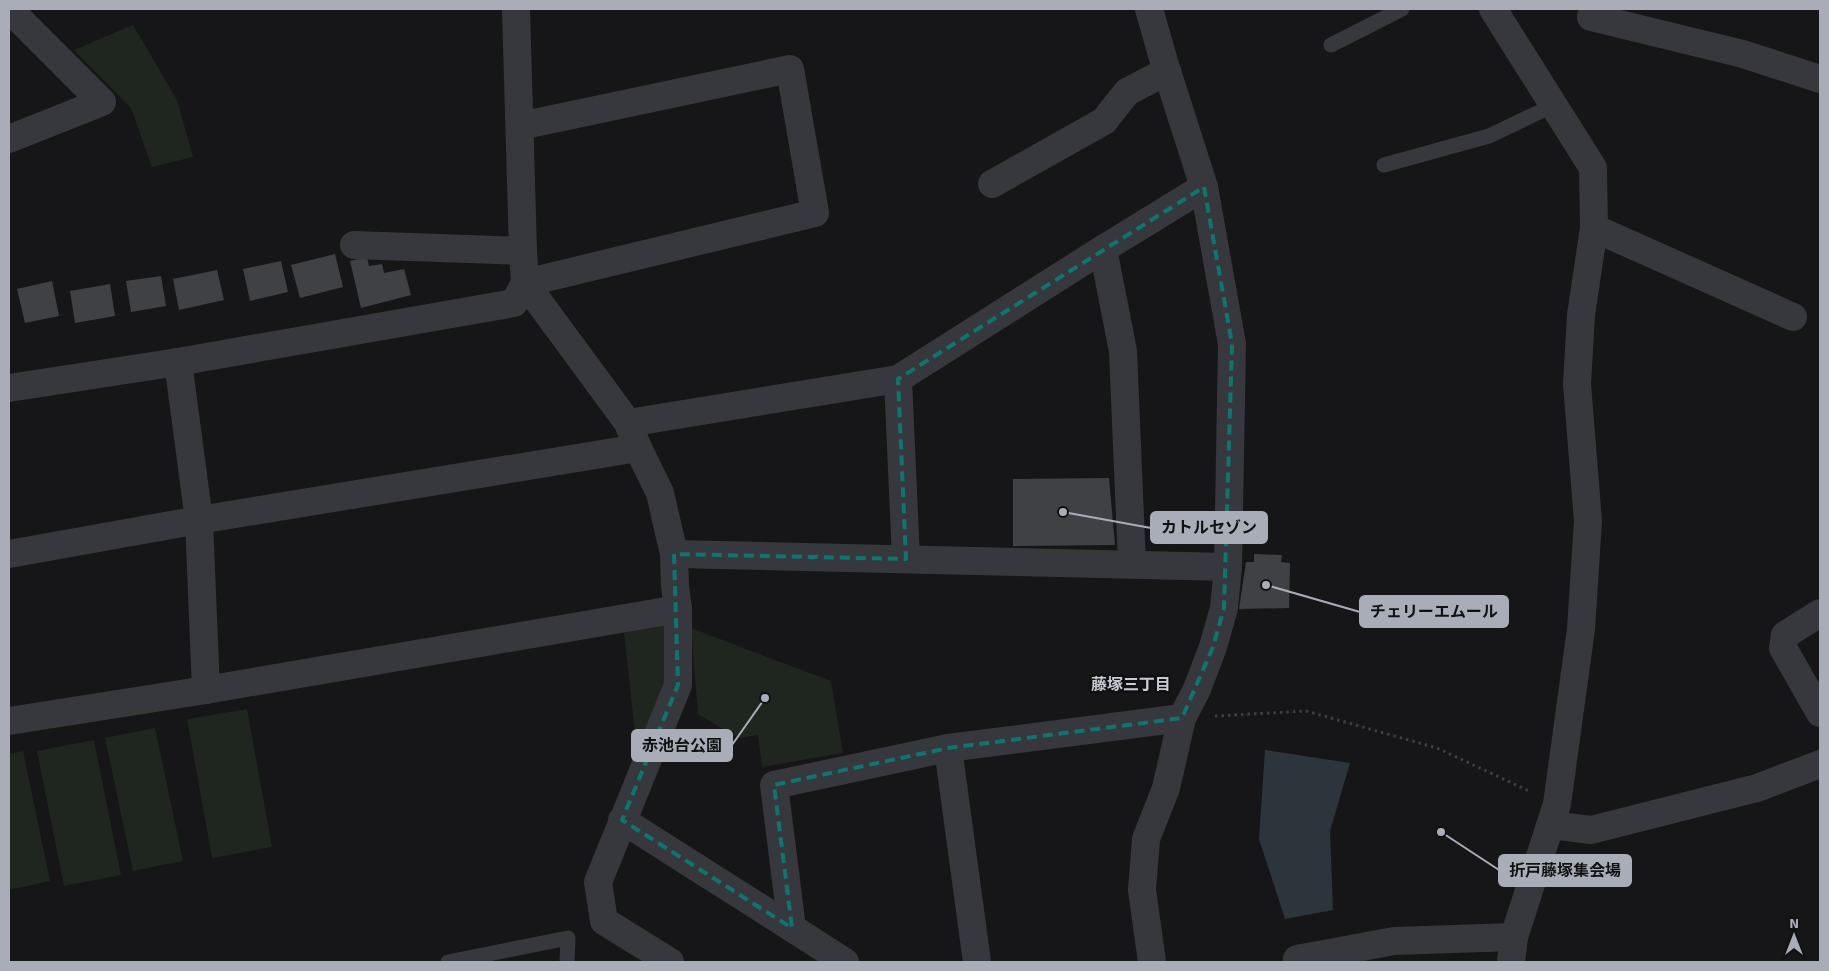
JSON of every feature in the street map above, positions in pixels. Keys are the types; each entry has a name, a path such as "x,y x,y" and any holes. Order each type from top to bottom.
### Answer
{"street":[{"path":"9,9 102,102 9,139"},
{"path":"9,388 178,362 514,303 525,282 516,9"},
{"path":"1149,9 1204,188 1232,344 1228,567 1224,608 1213,647 1182,718 1166,788 1146,839 1142,890 1152,962"},
{"path":"1297,962 1297,959 1394,941 1513,949 1554,815 1581,630 1588,521 1577,384 1581,315 1594,228 1593,168 1493,9"},
{"path":"1593,9 1591,18 1743,54 1820,79"},
{"path":"520,126 790,69 815,213 525,282"},
{"path":"992,184 1104,121 1127,92 1167,71"},
{"path":"628,423 898,379 1103,249 1204,188"},
{"path":"1594,228 1793,317"},
{"path":"354,245 523,251"},
{"path":"1103,249 1123,351 1132,564"},
{"path":"525,282 628,423 660,493 674,554 678,609 678,685 598,882 604,921 670,962"},
{"path":"178,362 199,520 206,690"},
{"path":"898,379 906,559"},
{"path":"9,554 199,520 638,448"},
{"path":"674,554 1228,567"},
{"path":"9,721 206,690 678,609"},
{"path":"1820,612 1785,634 1783,648 1820,713"},
{"path":"792,928 774,785 948,748 1182,718"},
{"path":"948,748 977,962"},
{"path":"1554,815 1591,830 1757,788 1820,764"},
{"path":"622,820 845,962"}],"lane":[{"path":"1331,45 1402,9"},
{"path":"1384,165 1489,136 1554,106"},
{"path":"448,962 568,938 567,962"}],"path":[{"path":"1182,718 1306,712 1437,748 1554,815"}],"highlighted area":[{"path":"1204,187 1232,344 1224,608 1213,647 1182,718 948,748 774,785 792,928 622,820 678,685 674,554 906,559 898,379"}],"shaded area":[{"path":"133,25 177,100 193,157 152,167 131,108 74,50"},
{"path":"665,623 666,680 637,751 624,632"},
{"path":"691,628 831,681 843,753 762,767 758,735 738,738 698,714"},
{"path":"247,709 272,847 212,858 187,719"},
{"path":"155,728 183,861 133,871 105,738"},
{"path":"94,740 121,875 64,886 37,751"},
{"path":"1265,750 1350,763 1330,831 1333,910 1285,919 1259,839"},
{"path":"23,751 50,881 9,890 9,754"}],"building":[{"path":"335,254 343,287 300,298 291,265"},
{"path":"367,257 369,266 382,264 384,273 404,269 411,295 361,308 350,261"},
{"path":"281,261 288,292 250,301 243,269"},
{"path":"217,270 224,300 179,310 173,279"},
{"path":"161,276 166,306 131,312 126,281"},
{"path":"52,281 59,316 25,323 17,289"},
{"path":"110,284 115,316 75,323 70,291"},
{"path":"1109,478 1115,545 1013,546 1013,479"},
{"path":"1254,554 1282,555 1281,562 1290,563 1289,608 1239,609 1246,562 1254,562"}],"place":[{"name":"カトルセゾン","path":"1063,512"},
{"name":"チェリーエムール","path":"1266,585"},
{"name":"赤池台公園","path":"765,698"},
{"name":"折戸藤塚集会場","path":"1441,832"}],"district":[{"name":"藤塚三丁目","path":"1131,685"}]}
